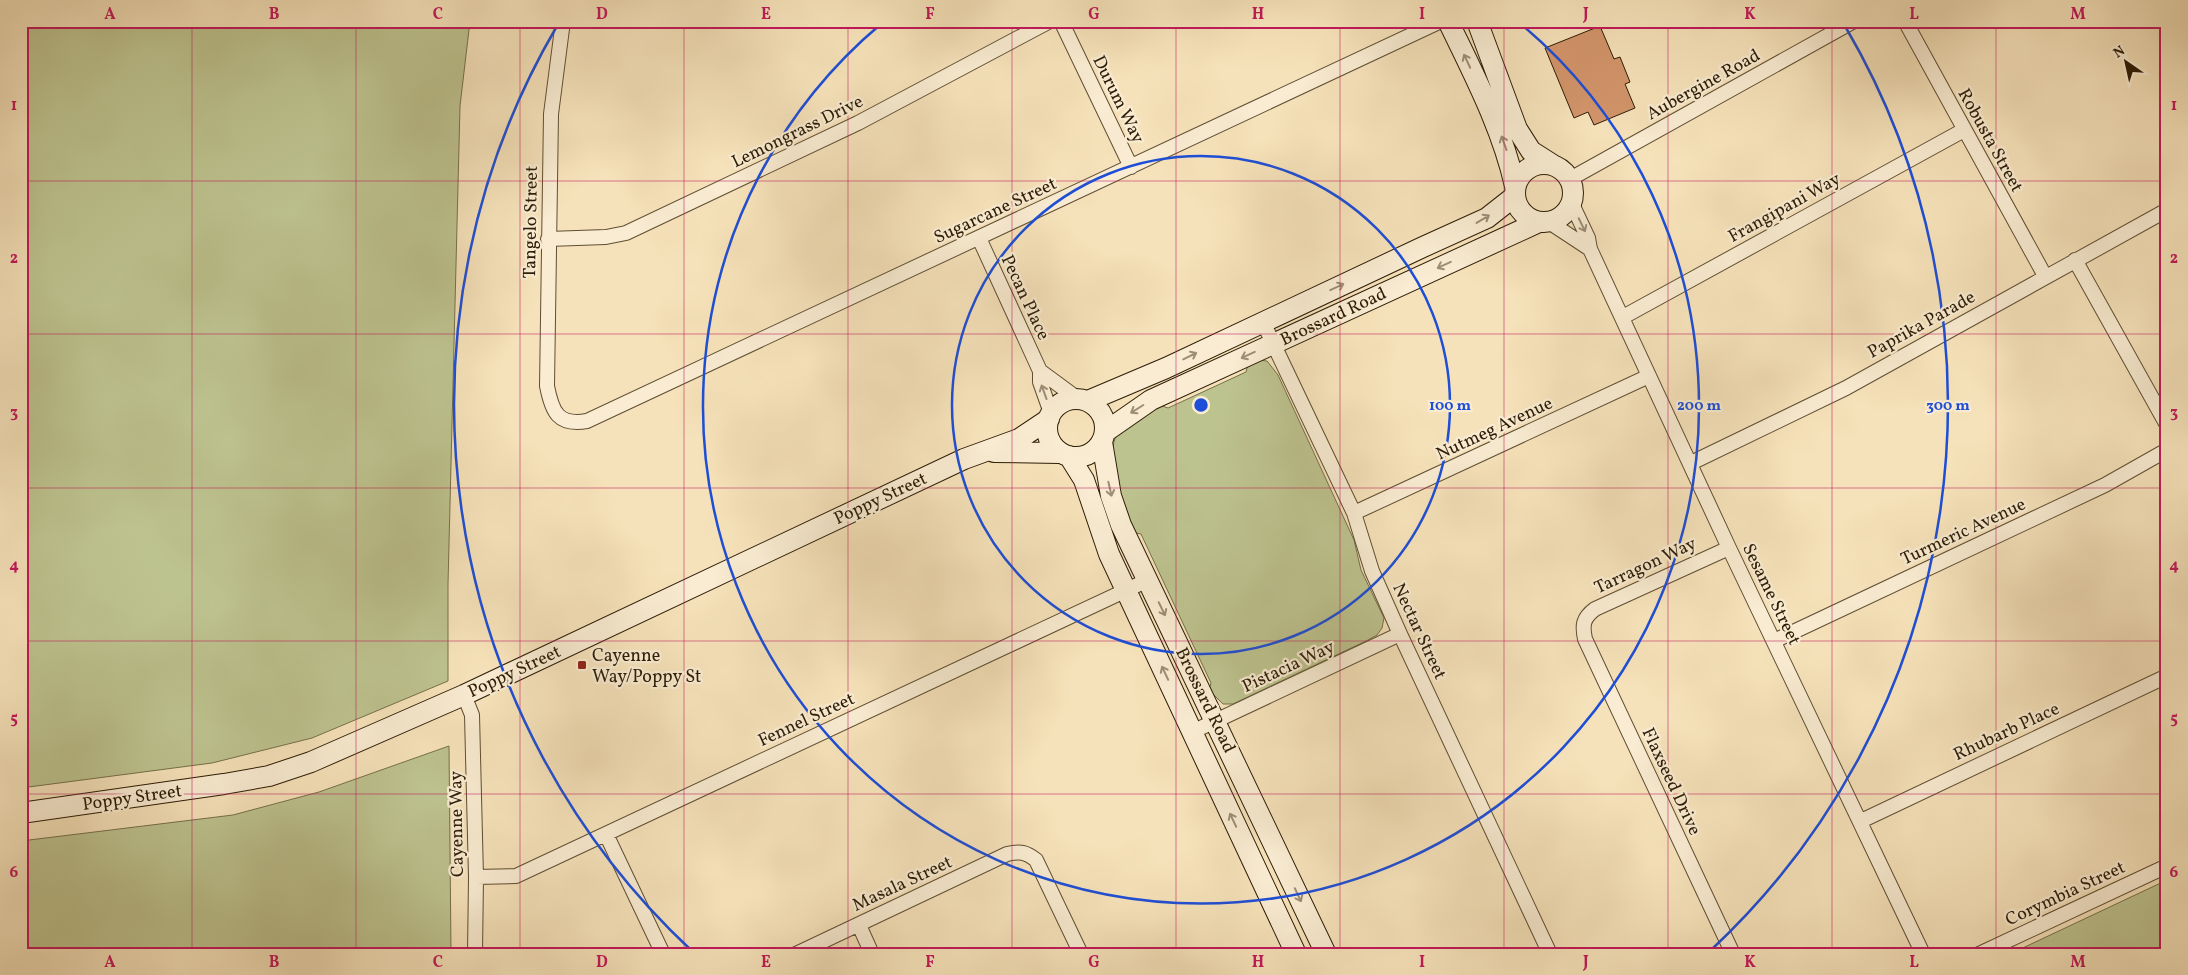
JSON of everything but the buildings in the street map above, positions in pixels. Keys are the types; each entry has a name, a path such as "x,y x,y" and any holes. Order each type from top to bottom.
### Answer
{"street":[{"name":"Tangelo Street","path":"563,21 551,114 547,386 555,412 563,420"},
{"name":"Lemongrass Drive","path":"548,239 606,237 626,232 858,123 1050,21"},
{"name":"Durum Way","path":"1061,21 1130,166"},
{"name":"Sugarcane Street","path":"563,420 573,423 587,421 1441,21"},
{"path":"1448,21 1497,125 1509,159 1515,191 1522,213 1544,222 1590,249"},
{"path":"1477,21 1517,129 1531,151 1570,179 1573,195 1565,212 1544,222"},
{"name":"Aubergine Road","path":"1570,179 1854,21"},
{"name":"Robusta Street","path":"1905,21 2045,276"},
{"name":"Frangipani Way","path":"1623,317 1964,130"},
{"path":"1515,191 1526,170 1534,166 1553,166"},
{"name":"Brossard Road","path":"1083,400 1138,380 1469,228 1487,218 1515,191"},
{"name":"Sesame Street","path":"1571,202 1588,238 1590,249 1729,548 1923,954"},
{"name":"Paprika Parade","path":"1691,464 1846,388 2167,210"},
{"name":"Brossard Road","path":"1323,947 1122,525 1111,496 1104,437 1151,400 1544,222"},
{"name":"Pecan Place","path":"979,238 1040,371 1040,382 1050,416"},
{"path":"2075,260 2167,425"},
{"name":"Nectar Street","path":"1263,322 1354,514 1372,571 1400,634 1550,954"},
{"name":"Pecan Place","path":"1040,371 1083,400"},
{"name":"Nutmeg Avenue","path":"1354,514 1649,376"},
{"path":"1083,400 1102,414 1104,437 1088,455 1065,454 1049,438 1050,416 1063,402 1083,400"},
{"name":"Poppy Street","path":"21,813 270,776 357,744 982,452 1029,434 1050,416"},
{"name":"Turmeric Avenue","path":"1774,641 2105,485 2167,450"},
{"name":"Poppy Street","path":"982,452 1065,454"},
{"name":"Brossard Road","path":"1065,454 1084,480 1100,534 1294,953"},
{"name":"Tarragon Way","path":"1582,623 1587,615 1595,609 1729,548"},
{"name":"Fennel Street","path":"476,877 516,876 1148,580"},
{"name":"Flaxseed Drive","path":"1582,623 1585,640 1733,954"},
{"name":"Pistacia Way","path":"1192,732 1400,634"},
{"name":"Rhubarb Place","path":"1861,821 2167,676"},
{"name":"Cayenne Way","path":"464,695 472,715 476,877 475,954"},
{"path":"606,834 663,954"},
{"name":"Masala Street","path":"796,954 1007,854 1026,852 1036,860 1081,954"},
{"name":"Corymbia Street","path":"1979,954 2167,866"},
{"path":"858,925 872,954"},
{"path":"1294,953 1323,947"}],"green space":[{"path":"21,21 470,21 460,106 448,584 448,681 312,738 212,763 21,788"},
{"path":"1258,360 1267,361 1278,375 1354,540 1361,570 1384,618 1382,628 1377,635 1366,641 1233,704 1223,704 1209,690 1211,683 1141,534 1131,532 1118,496 1112,455 1114,442 1121,428 1154,403 1168,408 1246,372 1248,364"},
{"path":"449,746 451,954 21,954 21,841 233,815 319,792"},
{"path":"2167,880 2167,954 2010,954"}],"place":[{"name":"Cayenne Way/Poppy St","path":"582,665"}]}
